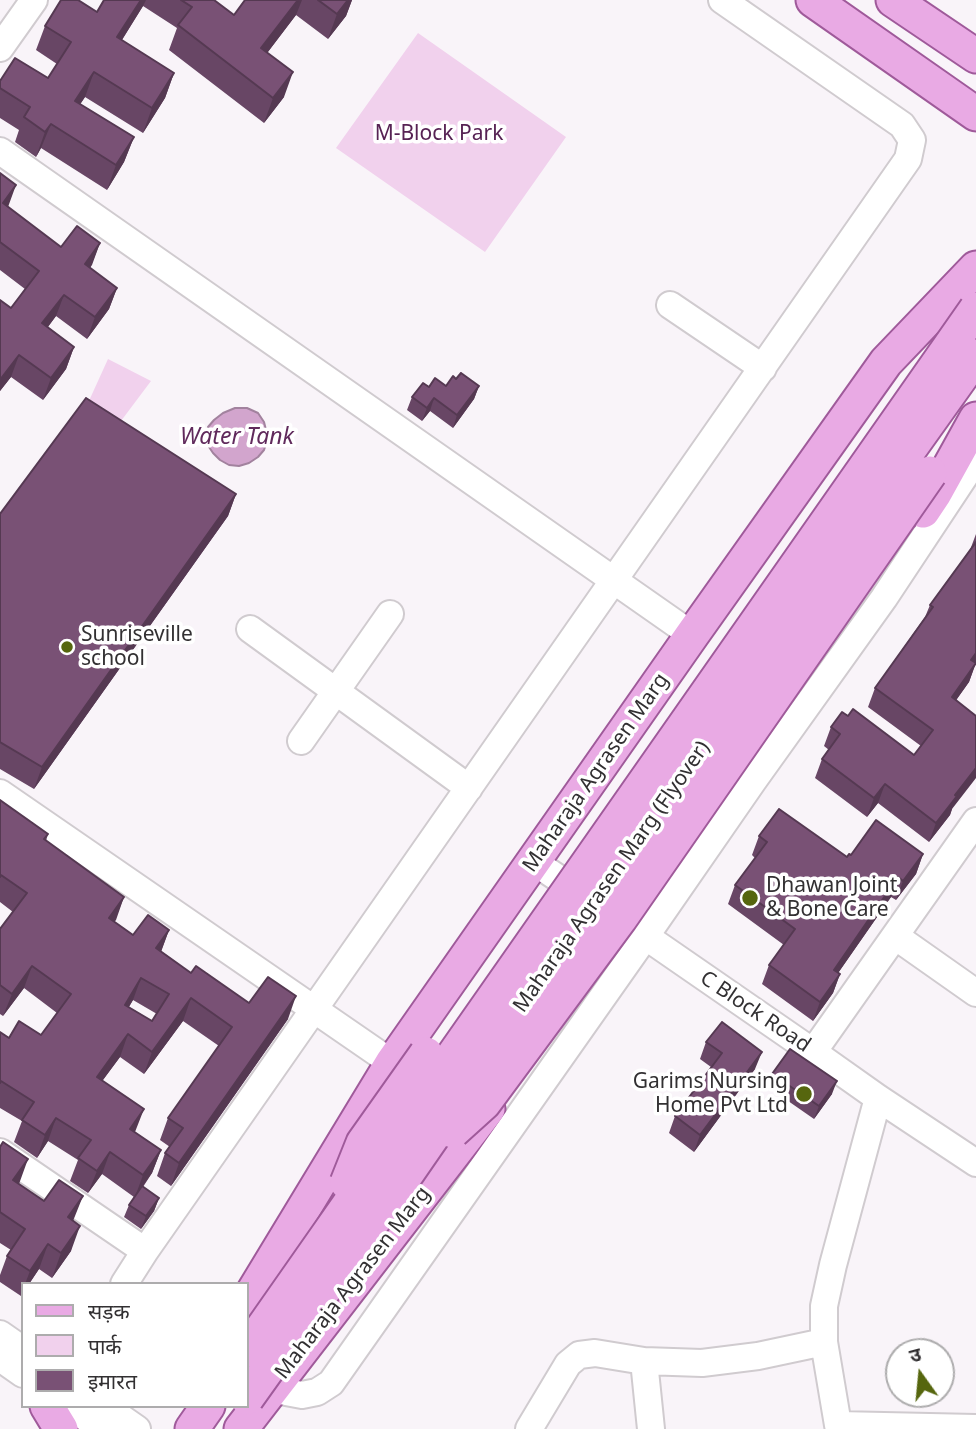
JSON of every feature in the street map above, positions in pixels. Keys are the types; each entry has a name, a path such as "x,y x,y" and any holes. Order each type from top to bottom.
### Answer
{"main road":[{"path":"813,0 976,114"},
{"path":"893,0 976,56"},
{"path":"321,1244 363,1143 976,270"},
{"name":"Maharaja Agrasen Marg","path":"248,1300 393,1063 692,635 886,362 976,270"},
{"name":"Maharaja Agrasen Marg (Flyover)","path":"248,1349 976,309"},
{"name":"Maharaja Agrasen Marg (Flyover)","path":"259,1394 404,1178 823,571 976,356"},
{"path":"404,1178 484,1102 628,908 930,473 976,402"},
{"name":"Maharaja Agrasen Marg","path":"241,1429 259,1394 638,931 935,493 976,419"},
{"path":"48,1408 61,1429"},
{"path":"166,1429 180,1408"},
{"path":"192,1429 207,1408"},
{"path":"225,1429 240,1408"}],"street":[{"path":"0,48 34,0"},
{"path":"125,1282 908,159 912,140 902,125 722,0"},
{"path":"0,151 692,635"},
{"path":"670,305 763,368"},
{"path":"259,1394 302,1395 317,1392 331,1383 638,931 753,781 884,598 976,459"},
{"path":"301,741 390,614"},
{"path":"250,629 469,788"},
{"path":"0,793 393,1063"},
{"path":"813,1052 976,821"},
{"name":"C Block Road","path":"534,862 976,1163"},
{"path":"895,936 976,993"},
{"path":"878,1098 832,1265 824,1306 824,1342 838,1427 976,1428"},
{"path":"0,1152 145,1251"},
{"path":"0,1334 21,1349"},
{"path":"529,1429 568,1364 579,1355 596,1353 644,1361 702,1363 758,1356 824,1342"},
{"path":"0,1358 21,1373"},
{"path":"644,1361 651,1429"},
{"path":"72,1408 103,1429"},
{"path":"107,1408 137,1429"}],"green space":[{"name":"M-Block Park","path":"418,33 566,137 485,252 336,148"},
{"path":"108,359 151,381 118,425 88,403"}],"water":[{"name":"Water Tank","path":"235,408 247,408 258,413 264,422 268,438 258,457 239,466 229,465 213,453 209,447 207,432 214,420"}],"building":[{"path":"61,0 78,0 97,12 104,0 141,0 117,37 174,73 152,108 94,72 75,101 134,137 116,165 51,124 45,132 24,117 30,107 0,88 0,81 15,58 48,78 71,42 45,26"},
{"path":"181,0 214,0 234,15 245,0 298,0 261,48 293,72 273,98 178,25 192,7"},
{"path":"318,0 348,0 337,14"},
{"path":"0,173 16,185 3,203 61,247 77,226 100,243 85,264 117,288 95,317 64,295 42,323 74,347 51,378 19,355 0,380 0,300 11,308 39,271 0,242"},
{"path":"461,373 479,386 457,415 434,398 427,408 412,397 423,383 429,387 435,378 446,386 453,376 456,379"},
{"name":"Sunriseville school","path":"86,398 236,494 42,767 0,742 0,514"},
{"path":"976,542 976,653 971,660 976,663 952,697 976,716 976,768 936,823 885,784 874,798 822,759 840,734 831,727 842,712 848,716 853,709 914,755 933,730 875,688"},
{"path":"0,800 48,834 44,839 124,897 109,918 133,935 148,915 169,930 156,948 191,973 196,966 249,1003 268,977 296,996 179,1163 165,1153 183,1128 168,1118 232,1027 191,998 152,1052 128,1034 97,1077 144,1109 130,1129 161,1150 143,1175 110,1152 97,1171 78,1158 91,1140 56,1118 45,1135 22,1120 34,1102 1,1081 0,1083 0,1032 9,1038 19,1021 41,1035 71,994 32,966 12,994 0,985 0,929 27,893 1,875 0,877","holes":["141,978 169,994 152,1021 125,1005"]},
{"path":"779,809 847,857 876,820 923,854 903,881 898,877 834,970 840,974 820,1002 769,965 795,929 735,885 767,842 759,836"},
{"path":"722,1022 762,1052 700,1135 675,1116 722,1053 706,1042"},
{"path":"790,1049 837,1081 819,1106 772,1074"},
{"path":"3,1142 28,1159 13,1180 44,1201 59,1180 83,1196 68,1217 80,1226 61,1253 48,1244 30,1271 7,1256 25,1229 0,1212 0,1147"},
{"path":"142,1186 159,1198 146,1216 129,1205"}],"place":[{"name":"Sunriseville school","path":"67,647"},
{"name":"Dhawan Joint & Bone Care","path":"750,898"},
{"name":"Garims Nursing Home Pvt Ltd","path":"804,1094"}]}
